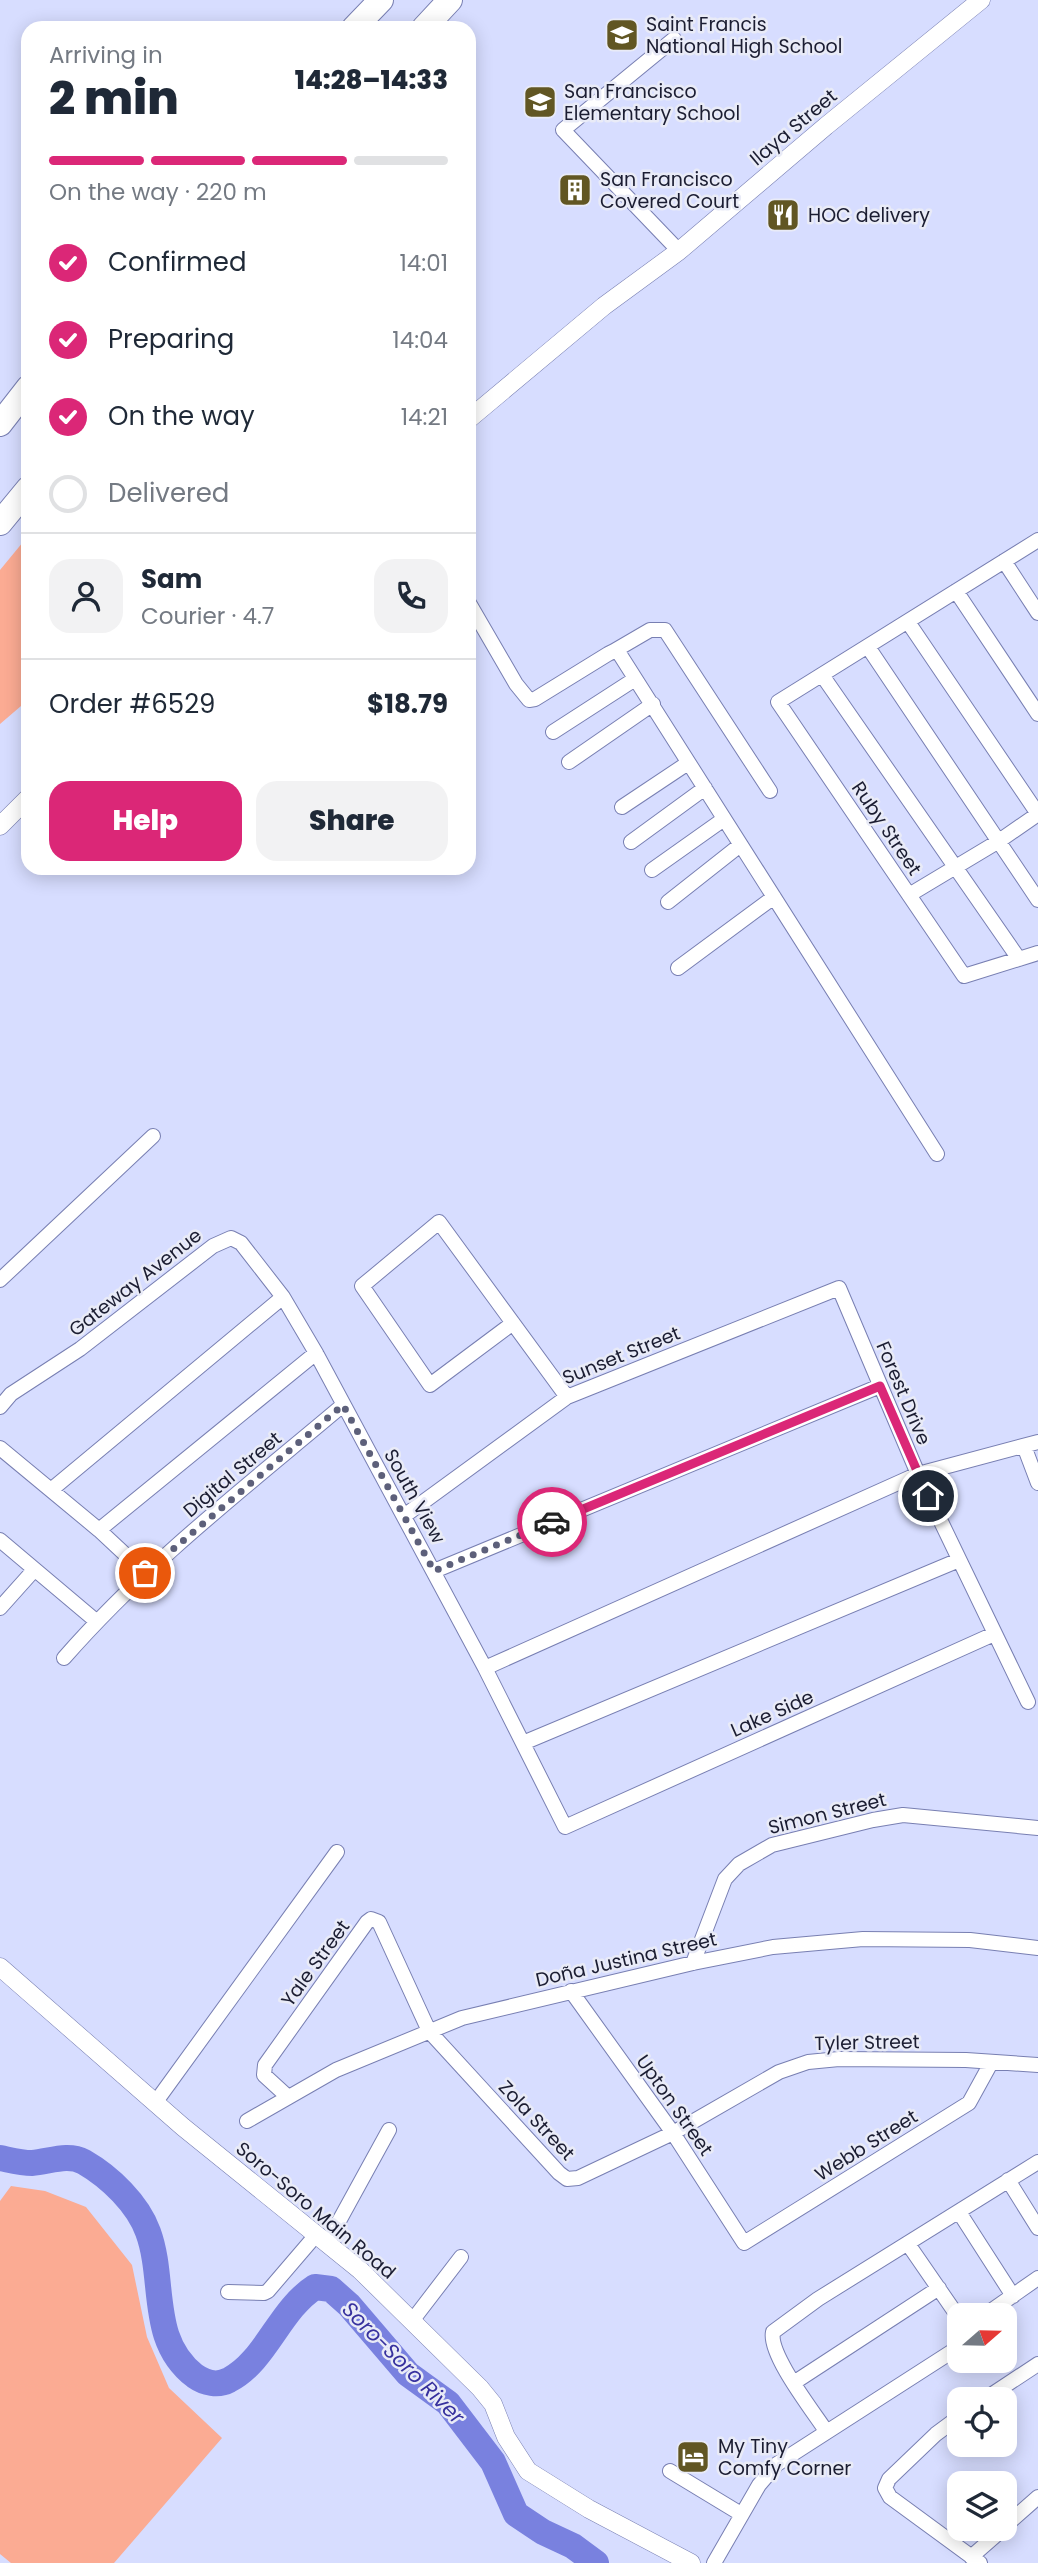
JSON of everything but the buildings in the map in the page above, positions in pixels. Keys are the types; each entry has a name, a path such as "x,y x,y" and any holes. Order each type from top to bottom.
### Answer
{"highway":[{"path":"361,21 381,0"},
{"path":"430,21 450,0"},
{"path":"0,424 21,397"},
{"path":"0,523 21,498"}],"street":[{"name":"Ilaya Street","path":"476,413 604,306 679,251 981,0"},
{"path":"674,39 563,130 679,251"},
{"path":"1038,540 822,675 1018,959 1038,953"},
{"path":"1004,561 1038,613"},
{"path":"956,592 1038,714"},
{"path":"476,615 516,684 529,699 535,699 650,630 665,630 770,791"},
{"path":"908,622 1038,814 999,841 909,895"},
{"path":"868,647 1038,900"},
{"path":"614,652 619,653 653,705 739,846 937,1154"},
{"name":"Ruby Street","path":"822,675 778,702 964,976 1018,959"},
{"path":"552,732 635,679"},
{"path":"569,762 653,705"},
{"path":"622,807 688,763"},
{"path":"631,842 705,788"},
{"path":"0,826 21,805"},
{"path":"652,870 724,819"},
{"path":"668,902 739,846"},
{"path":"678,968 774,897"},
{"path":"0,1280 153,1136"},
{"path":"513,1323 430,1385 362,1286 439,1223 513,1323 567,1396"},
{"name":"Gateway Avenue","path":"0,1407 6,1392 80,1349 223,1239 231,1238 241,1243 283,1297"},
{"name":"Forest Drive","path":"839,1288 918,1474 1028,1702"},
{"name":"Sunset Street","path":"404,1516 567,1396 839,1288"},
{"path":"51,1490 283,1297"},
{"name":"South View","path":"283,1297 434,1571 565,1827"},
{"path":"99,1530 316,1353"},
{"path":"434,1571 880,1386"},
{"name":"Digital Street","path":"64,1658 96,1621 145,1573 343,1405"},
{"path":"485,1668 918,1474 1031,1444 1038,1483"},
{"path":"0,1448 99,1530 145,1573"},
{"path":"0,1539 96,1621"},
{"path":"523,1743 959,1560"},
{"path":"0,1608 34,1570"},
{"name":"Lake Side","path":"565,1827 994,1634"},
{"name":"Simon Street","path":"693,1963 725,1879 739,1864 772,1845 903,1815 1038,1828"},
{"path":"155,2103 337,1852"},
{"name":"Yale Street","path":"288,2097 264,2075 265,2065 367,1922 372,1919 379,1922 429,2031"},
{"name":"Doña Justina Street","path":"247,2121 336,2070 479,2013 693,1963 773,1947 863,1939 970,1940 1038,1948"},
{"name":"Soro-Soro Main Road","path":"0,1967 155,2103 360,2270 480,2388 493,2404 506,2437 528,2471 589,2509 691,2563"},
{"name":"Upton Street","path":"571,1991 673,2133 744,2243"},
{"name":"Zola Street","path":"429,2031 559,2174 567,2179 578,2178 673,2133"},
{"name":"Tyler Street","path":"673,2133 779,2072 808,2062 839,2059 1038,2065"},
{"name":"Webb Street","path":"744,2243 969,2103 991,2063"},
{"path":"228,2292 268,2291 321,2239 389,2130"},
{"path":"826,2431 774,2346 771,2339 773,2332 818,2299 1038,2161"},
{"path":"1008,2180 1038,2228"},
{"path":"959,2212 1013,2296"},
{"path":"908,2244 949,2303"},
{"path":"412,2321 461,2257"},
{"path":"1003,2303 1038,2278"},
{"path":"794,2382 939,2288"},
{"path":"714,2563 766,2474 777,2464 947,2355"},
{"path":"1003,2387 1038,2364"},
{"path":"947,2426 889,2479 885,2488 890,2497 975,2560 992,2541"},
{"path":"670,2471 741,2514"},
{"path":"1017,2516 1038,2497"}],"shaded area":[{"path":"21,544 21,706 0,724 0,570"},
{"path":"11,2186 45,2191 86,2207 132,2265 147,2337 169,2388 222,2438 114,2563 11,2563 0,2554 0,2201"}],"waterway":[{"name":"Soro-Soro River","path":"0,2158 32,2163 65,2158 78,2159 104,2175 122,2192 137,2211 148,2232 164,2328 170,2345 180,2361 203,2380 220,2383 242,2371 253,2361 302,2297 315,2287 331,2289 349,2305 408,2374 448,2403 493,2462 516,2514 543,2532 573,2546 596,2563"}],"way so far":[{"path":"145,1573 343,1405 434,1571 552,1522"}],"place":[{"name":"Saint Francis National High School","path":"622,35"},
{"name":"San Francisco Elementary School","path":"540,102"},
{"name":"San Francisco Covered Court","path":"575,190"},
{"name":"HOC delivery","path":"783,215"},
{"name":"My Tiny Comfy Corner","path":"693,2457"}],"route":[{"path":"552,1522 880,1386 928,1496"}]}
